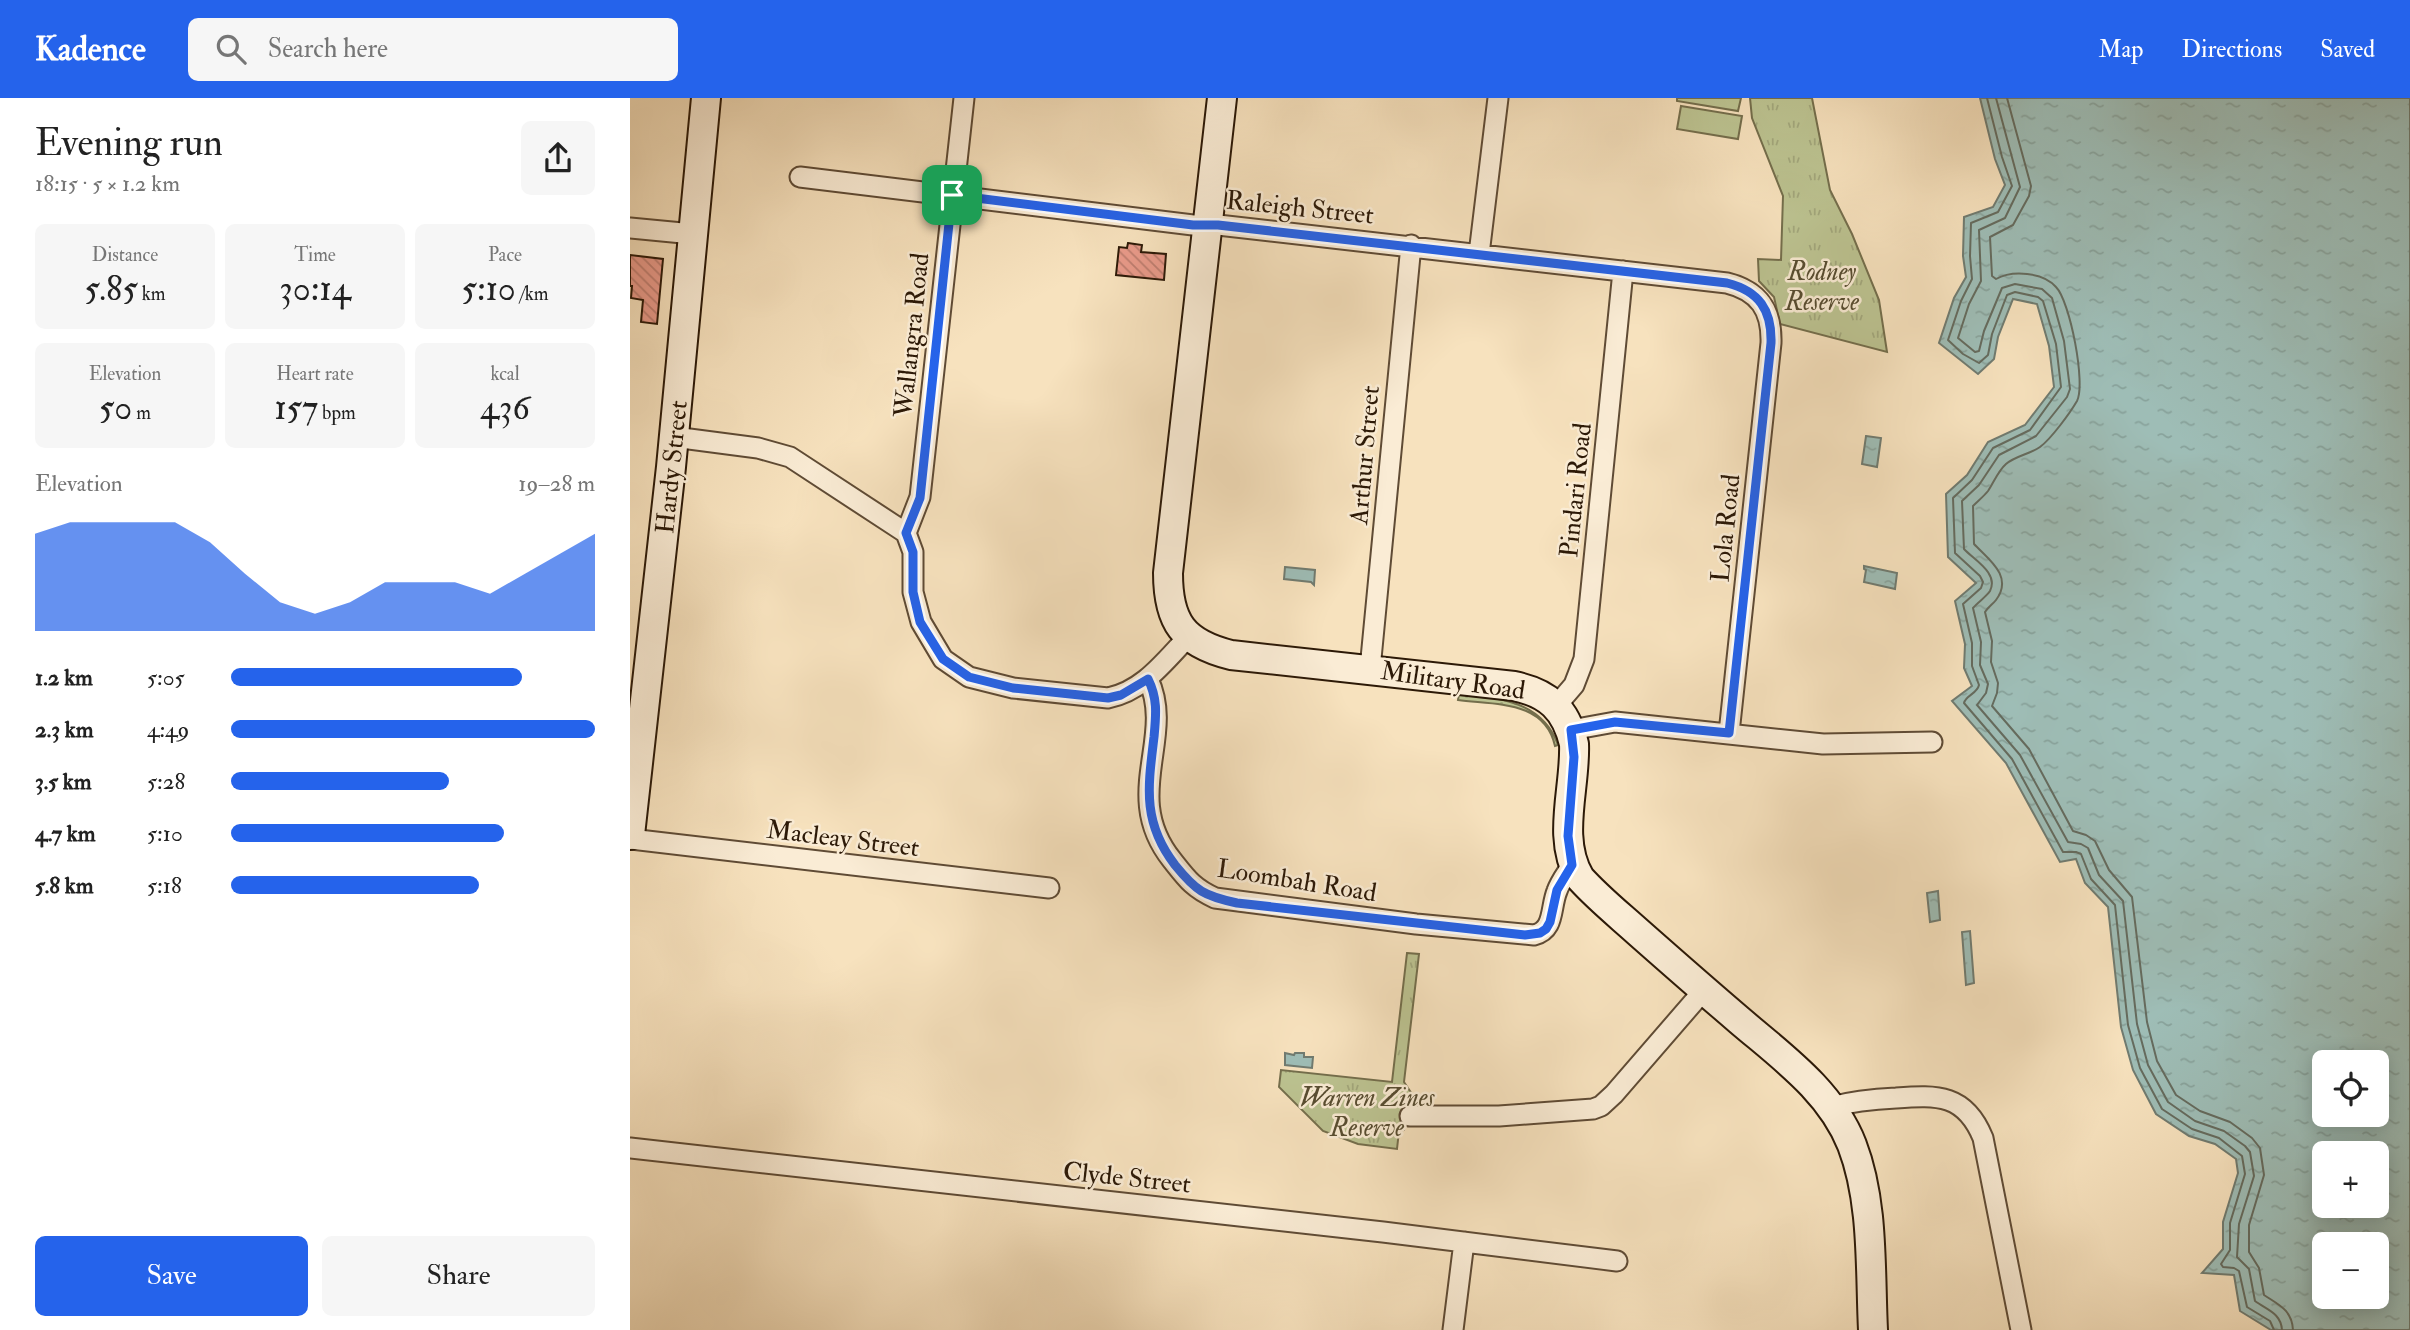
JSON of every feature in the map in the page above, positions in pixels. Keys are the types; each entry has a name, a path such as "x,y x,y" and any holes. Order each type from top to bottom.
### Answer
{"street":[{"name":"Hardy Street","path":"630,837 674,437 706,98"},
{"name":"Wallangra Road","path":"906,533 920,498 964,98"},
{"path":"674,437 758,448 790,457 906,533 913,552 913,592 920,622 943,659 969,677 1013,688 1108,698 1121,695 1148,679 1188,637 1173,614 1168,597 1168,573 1222,98"},
{"path":"1479,254 1498,98"},
{"name":"Raleigh Street","path":"800,177 1193,225 1411,246 1741,287 1759,300 1771,327"},
{"path":"630,229 693,234"},
{"name":"Arthur Street","path":"1370,669 1411,246"},
{"name":"Pindari Road","path":"1556,706 1574,685 1584,659 1623,271"},
{"name":"Lola Road","path":"1729,733 1771,327"},
{"name":"Military Road","path":"1188,637 1213,650 1231,655 1533,690 1556,706 1571,730 1574,757 1568,836 1572,865"},
{"name":"Loombah Road","path":"1148,679 1154,691 1157,710 1148,786 1149,809 1156,834 1167,855 1196,890 1215,898 1429,925 1534,935 1546,929 1550,922 1557,890 1572,865"},
{"path":"1571,730 1615,722 1823,744 1931,742"},
{"name":"Macleay Street","path":"630,837 1049,888"},
{"path":"1572,865 1592,891 1811,1083 1831,1107 1852,1145 1864,1192 1873,1330"},
{"path":"1410,1116 1499,1116 1593,1109 1614,1094 1704,990"},
{"path":"1831,1107 1857,1100 1931,1095 1955,1103 1968,1113 1983,1138 2021,1330"},
{"name":"Clyde Street","path":"630,1148 1617,1261"},
{"path":"1453,1330 1464,1242"}],"green space":[{"path":"1677,98 1741,98 1738,111 1677,101"},
{"name":"Rodney Reserve","path":"1750,98 1812,98 1830,190 1852,234 1879,300 1887,352 1780,324 1774,297 1759,281 1758,259 1781,260 1783,196 1752,118"},
{"path":"1681,106 1742,116 1738,139 1677,129"},
{"path":"1459,694 1504,700 1531,711 1542,719 1558,745 1555,746 1541,720 1530,713 1502,705 1458,700"},
{"name":"Warren Zines Reserve","path":"1407,953 1419,954 1404,1082 1416,1100 1416,1106 1407,1107 1404,1130 1399,1131 1397,1149 1358,1144 1323,1131 1279,1087 1281,1070 1392,1082"}],"water":[{"path":"1980,98 2410,98 2410,1330 2271,1330 2240,1311 2234,1275 2202,1273 2223,1249 2223,1222 2238,1173 2236,1159 2215,1144 2189,1136 2156,1114 2133,1070 2121,1027 2108,907 2085,883 2076,859 2060,862 2006,763 1952,701 1972,686 1964,668 1965,644 1955,601 1976,583 1948,557 1946,494 1967,475 1988,442 2025,425 2054,387 2049,346 2037,304 2013,299 1998,337 1994,359 1978,374 1939,343 1954,298 1966,277 1963,256 1964,217 1993,207 2005,185 1995,159"},
{"path":"1866,436 1881,438 1877,467 1862,464"},
{"path":"1864,566 1897,573 1895,589 1864,582"},
{"path":"1285,567 1315,570 1314,585 1311,582 1284,579"},
{"path":"1938,891 1940,920 1930,922 1927,893"},
{"path":"1970,931 1974,983 1966,985 1962,932"},
{"path":"1285,1053 1304,1053 1304,1057 1313,1057 1312,1068 1285,1065"}],"building":[{"path":"1128,243 1142,245 1141,252 1166,254 1164,280 1116,275 1119,247 1127,248"},
{"path":"630,255 663,259 657,324 641,322 643,300 631,298"}],"route":[{"path":"952,195 1193,225 1218,225 1727,283 1752,293 1769,318 1771,343 1729,733 1615,722 1571,730 1574,757 1568,850 1572,865 1557,890 1550,922 1546,929 1534,935 1237,903 1196,890 1167,855 1156,834 1149,809 1148,786 1157,710 1154,691 1148,679 1121,695 1097,698 1013,688 969,677 943,659 920,622 913,592 913,552 906,533 920,498 952,195"}]}
